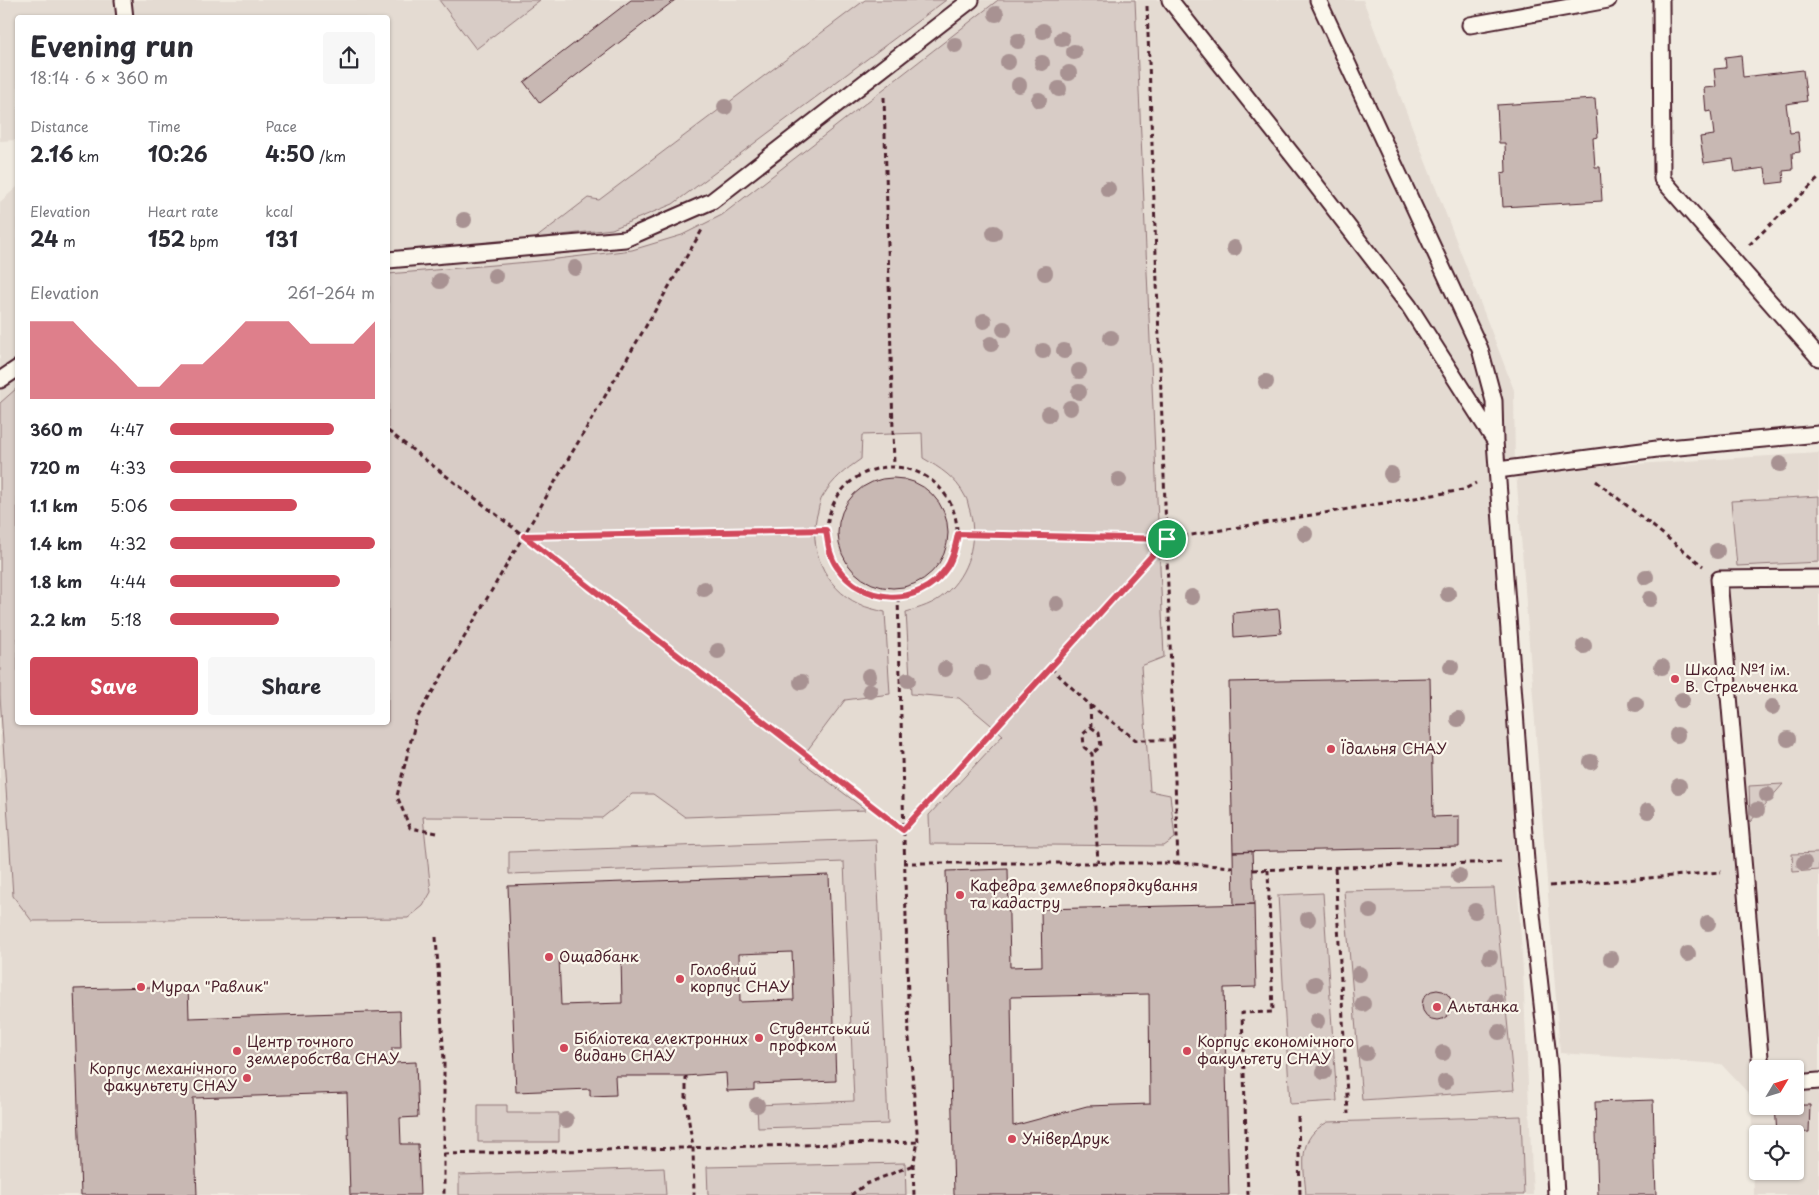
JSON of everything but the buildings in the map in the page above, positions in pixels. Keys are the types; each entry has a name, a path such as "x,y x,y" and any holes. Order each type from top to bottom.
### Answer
{"lane":[{"path":"123,0 125,15"},
{"path":"390,260 625,239 712,201 739,182 883,67 971,0"},
{"path":"1170,0 1409,306 1495,441"},
{"path":"1318,0 1480,349 1494,401 1495,441 1526,861 1549,1066 1556,1195"},
{"path":"1470,26 1608,0"},
{"path":"1661,0 1662,179 1819,358"},
{"path":"0,380 15,370"},
{"path":"1498,470 1657,449 1819,434"},
{"path":"1760,1060 1719,579 1819,578"},
{"path":"1804,1082 1819,1081"}],"path":[{"path":"1146,0 1178,863"},
{"path":"883,67 894,466"},
{"path":"1734,260 1819,178"},
{"path":"437,833 410,828 397,796 416,720 700,234 712,201"},
{"path":"390,433 903,830"},
{"path":"1571,460 1719,579"},
{"path":"894,466 914,469 932,480 946,495 955,513 958,534 954,553 946,570 932,583 916,593 898,597 879,596 862,590 847,579 835,565 828,548 826,530 830,509 840,491 855,477 874,468 894,466"},
{"path":"958,534 1167,539 1463,490 1498,470"},
{"path":"524,536 826,530"},
{"path":"903,830 1167,539"},
{"path":"898,597 903,863 909,1038 918,1142 913,1165 914,1195"},
{"path":"1051,668 1090,705 1136,740 1174,740"},
{"path":"1090,705 1091,727"},
{"path":"1091,727 1099,733 1101,746 1092,754"},
{"path":"1091,727 1083,734 1084,748 1092,754 1098,863"},
{"path":"1253,870 1526,861"},
{"path":"903,863 1178,863 1234,868"},
{"path":"1335,868 1348,1114"},
{"path":"1248,1195 1242,1013 1273,1012 1268,870"},
{"path":"1530,888 1744,870"},
{"path":"436,937 444,1060 444,1195"},
{"path":"686,1076 686,1103 693,1147 694,1195"},
{"path":"1298,1117 1300,1195"},
{"path":"444,1154 918,1142"},
{"path":"851,1195 866,1184 913,1165"}],"shaded area":[{"path":"0,0 1363,0 1514,390 1515,469 1493,489 1523,971 1533,1195 0,1195 0,202 15,189 15,725 390,725 390,15 15,15 15,140 0,141"},
{"path":"439,0 540,0 476,49"},
{"path":"865,0 946,0 673,204 612,229 536,238 588,198 599,200"},
{"path":"998,0 1135,0 1164,657 1141,666 1150,791 1170,795 1175,838 1164,846 930,844 929,815 1003,735 959,698 911,694 906,612 936,600 945,594 960,577 972,545 972,522 967,499 957,484 923,458 922,433 862,435 861,459 835,480 821,499 815,524 815,538 821,565 836,588 859,604 885,612 890,694 845,700 800,760 866,810 685,817 653,794 632,794 602,818 423,817 431,892 423,906 408,918 32,921 13,896 0,696 0,403 15,390 15,725 390,725 390,274 540,261 632,250 682,235 722,215"},
{"name":"Школа №1 ім. В. Стрельченка","path":"1819,453 1819,1195 1754,1195 1754,1180 1804,1180 1804,1125 1752,1125 1752,1115 1804,1115 1804,1060 1749,1060 1749,1094 1721,1064 1560,1053 1516,471"},
{"path":"1819,496 1819,562 1737,566 1731,501"},
{"path":"1783,784 1750,822 1749,786"},
{"path":"876,839 888,1124 758,1128 757,1105 854,1101 844,862 509,874 509,852"},
{"path":"1819,853 1819,870 1793,872 1792,854"},
{"path":"1494,888 1514,1090 1362,1100 1344,891"},
{"path":"1323,893 1337,1101 1290,1104 1278,895"},
{"path":"478,1105 507,1105 507,1113 559,1113 559,1142 478,1142"},
{"path":"1521,1116 1524,1195 1306,1195 1304,1153 1306,1144 1318,1128 1328,1122"},
{"path":"905,1163 906,1195 708,1195 707,1167"},
{"path":"664,1168 666,1195 459,1195 459,1175"}],"place":[{"name":"Школа №1 ім. В. Стрельченка","path":"1675,679"},
{"name":"Їдальня СНАУ","path":"1331,749"},
{"name":"Кафедра землевпорядкування та кадастру","path":"960,895"},
{"name":"Ощадбанк","path":"549,957"},
{"name":"Головний корпус СНАУ","path":"680,979"},
{"name":"Мурал \"Равлик\"","path":"141,987"},
{"name":"Альтанка","path":"1437,1007"},
{"name":"Студентський профком","path":"759,1038"},
{"name":"Бібліотека електронних видань СНАУ","path":"564,1048"},
{"name":"Центр точного землеробства СНАУ","path":"237,1051"},
{"name":"Корпус економічного факультету СНАУ","path":"1187,1051"},
{"name":"Корпус механічного факультету СНАУ","path":"247,1078"},
{"name":"УніверДрук","path":"1012,1139"}],"route":[{"path":"826,530 828,548 835,565 847,579 862,590 879,596 898,597 916,593 932,583 946,570 954,553 958,534 1167,539 903,830 524,536 826,530"}]}
